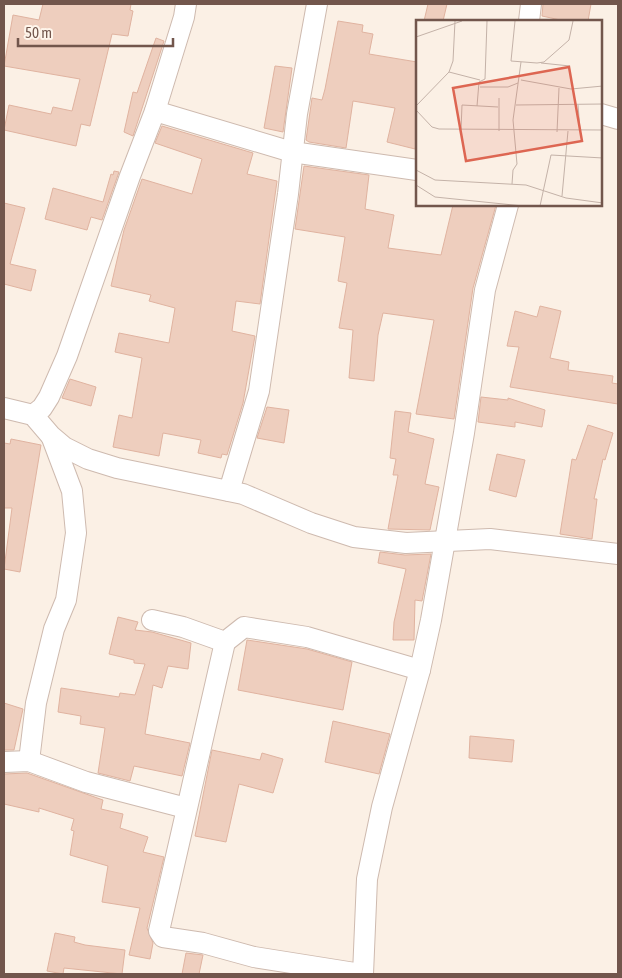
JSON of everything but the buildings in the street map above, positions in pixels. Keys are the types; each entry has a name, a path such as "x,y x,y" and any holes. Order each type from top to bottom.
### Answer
{"street":[{"path":"33,415 42,408 49,398 67,356 130,176 156,111 184,17 186,4"},
{"path":"229,491 259,391 288,194 292,152 317,4"},
{"path":"529,20 531,4"},
{"path":"156,111 292,152 416,170"},
{"path":"602,114 618,119"},
{"path":"420,670 306,637 244,627 226,642 158,925 163,937 203,943 254,957 362,974 367,879 382,807 420,670 431,620 464,433 485,290 508,206"},
{"path":"4,408 33,415 51,436 76,454 117,468 243,494 310,524 354,537 406,543 444,540 517,541 581,551 618,554"},
{"path":"29,761 36,703 54,629 66,600 76,533 72,491 51,436"},
{"path":"152,620 183,627 226,642"},
{"path":"4,762 29,761 86,782 186,808"}]}
